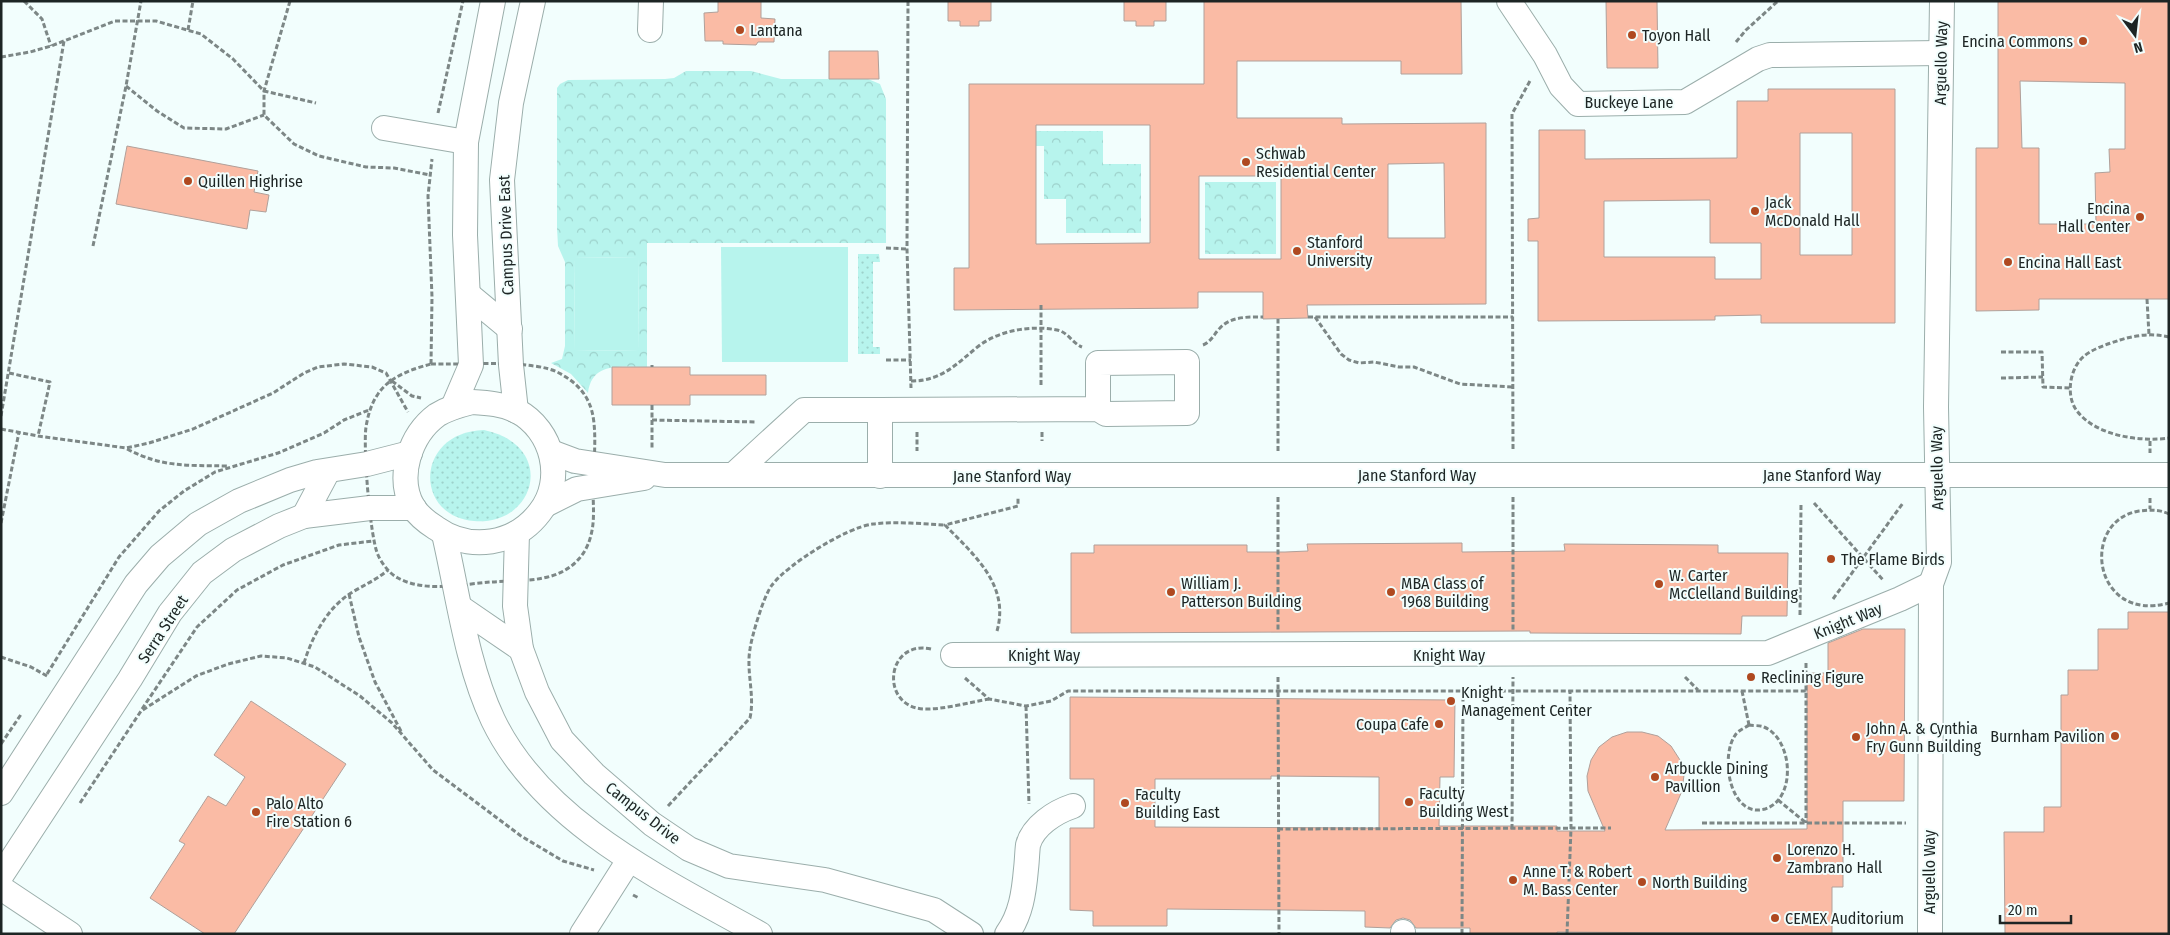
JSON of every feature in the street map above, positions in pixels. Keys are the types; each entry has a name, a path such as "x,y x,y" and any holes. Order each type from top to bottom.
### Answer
{"street":[{"path":"453,407 471,365 465,235 466,142 493,1"},
{"name":"Campus Drive East","path":"516,411 511,365 502,180 511,103 533,1"},
{"path":"650,30 651,1"},
{"name":"Buckeye Lane","path":"1509,1 1545,55 1561,86 1578,104 1685,102 1748,64 1770,55 1941,53"},
{"name":"Arguello Way","path":"1930,934 1931,584 1939,562 1936,475 1942,1"},
{"path":"384,128 466,142"},
{"path":"468,294 510,329"},
{"name":"Jane Stanford Way","path":"472,402 494,403 516,411 537,428 551,452 554,482 547,504 535,519 517,534 492,542 470,542 444,534 430,524 414,508 407,490 406,472 413,446 438,415 453,407 472,402"},
{"path":"733,475 804,410 1098,410"},
{"path":"880,410 880,476"},
{"path":"1,793 136,584 160,556 198,524 239,501 290,480 367,464 413,446"},
{"name":"Jane Stanford Way","path":"551,452 576,461 665,475 2169,475"},
{"path":"304,516 328,471"},
{"name":"Jane Stanford Way","path":"547,504 577,489 665,475"},
{"name":"Serra Street","path":"1,876 130,679 170,613 202,573 233,550 279,526 304,516 370,508 414,508"},
{"path":"444,534 474,669 493,720 518,760 543,789 582,824 629,860 760,934"},
{"name":"Campus Drive","path":"517,534 515,606 521,649 537,692 562,740 594,774 652,824 690,849 729,866 834,882 934,910 971,934"},
{"name":"Knight Way","path":"953,655 1768,653 1900,599 1931,584"},
{"path":"461,608 521,649"},
{"path":"1007,934 1018,917 1025,888 1028,844 1038,828 1049,818 1073,806"},
{"path":"582,934 629,860"},
{"path":"1,888 70,934"}],"path":[{"path":"24,1 42,19 51,46"},
{"path":"93,246 126,86 141,1"},
{"path":"188,30 194,1"},
{"path":"290,1 264,91 264,115 294,144 318,156 366,167 394,168 430,176"},
{"path":"438,115 463,1"},
{"path":"908,1 908,249 911,395"},
{"path":"1,57 51,46 115,21 156,21 201,34 233,59 264,91 316,103"},
{"path":"1,416 64,41"},
{"path":"1513,449 1512,114 1545,55"},
{"path":"126,86 157,111 184,128 226,129 264,115"},
{"path":"431,364 432,297 428,196 432,157"},
{"path":"886,248 908,249"},
{"path":"2147,299 2149,335"},
{"path":"1041,305 1041,389"},
{"path":"1199,346 1206,344 1221,326 1231,321 1244,317 1263,317"},
{"path":"1308,317 1513,317"},
{"path":"1315,317 1341,354 1350,360 1360,363 1374,362 1399,367 1414,367 1460,384 1513,387"},
{"path":"1278,319 1278,456"},
{"path":"911,381 934,379 949,370 981,344 999,334 1012,330 1041,329 1064,332 1078,345 1086,348"},
{"path":"2169,337 2159,334 2136,335 2108,344 2082,358 2071,378 2070,388 2070,395 2077,411 2096,427 2125,438 2150,441 2169,438"},
{"path":"2001,352 2042,352 2043,388 2070,388"},
{"path":"886,360 911,360"},
{"path":"126,448 193,429 273,393 304,373 318,367 344,364 372,367 386,373 408,412 413,446"},
{"path":"366,452 366,429 370,409 378,393 391,381 413,368 431,364 458,365"},
{"path":"524,365 557,372 576,384 590,403 594,450"},
{"path":"9,373 50,382 38,436"},
{"path":"2001,378 2043,377"},
{"path":"652,405 652,453"},
{"path":"652,420 753,420 763,425"},
{"path":"916,422 917,452"},
{"path":"1,429 126,448 146,458 169,464 191,467 232,467"},
{"path":"1,523 19,432"},
{"path":"2150,441 2150,453"},
{"path":"2150,495 2150,510"},
{"path":"652,824 750,718 752,705 749,665 750,648 759,616 772,585 799,561 837,538 871,524 946,525 1018,506 1018,497"},
{"path":"1278,497 1278,934"},
{"path":"525,579 551,577 564,571 580,559 591,537 594,517 593,499"},
{"path":"1814,503 1900,599"},
{"path":"1829,606 1903,503"},
{"path":"2169,514 2150,510 2135,512 2121,519 2110,530 2103,544 2101,560 2104,575 2112,589 2124,599 2138,606 2151,607 2169,603"},
{"path":"371,519 378,556 388,570 397,578 415,584 428,586 444,585"},
{"path":"946,525 983,565 991,576 997,592 1000,606 1000,621 988,655"},
{"path":"80,804 197,627 237,590 283,565 339,545 374,542"},
{"path":"304,663 310,644 324,618 350,594 373,582 388,570"},
{"path":"469,584 506,581"},
{"path":"350,594 359,637 376,682 406,738"},
{"path":"2151,607 2151,612"},
{"path":"990,699 964,678 953,655 928,648 911,650 899,659 893,672 893,685 899,697 909,705 924,709 990,699 1026,706 1050,701 1068,691 1806,691"},
{"path":"141,710 196,676 228,664 261,656 287,658 304,663 315,667 360,696 392,723 433,770 521,836 563,861 592,869 597,873"},
{"path":"1,657 31,667 52,680"},
{"path":"41,683 46,675"},
{"path":"1462,934 1463,690"},
{"path":"1566,934 1571,828 1570,690"},
{"path":"1742,691 1749,725"},
{"path":"1,744 26,706"},
{"path":"1026,706 1029,820 1038,828"},
{"path":"1749,725 1764,727 1777,738 1785,754 1788,776 1778,800 1764,809 1752,809 1739,800 1730,785 1727,765 1729,749 1736,733 1749,725"},
{"path":"1778,800 1806,822"},
{"path":"1702,823 1929,824"},
{"path":"1278,830 1611,828"}],"green space":[{"path":"686,71 751,71 781,79 868,79 880,84 886,99 886,243 647,243 647,367 618,367 602,371 595,375 588,393 571,374 551,363 562,359 565,346 565,262 558,246 557,228 557,88 568,80 674,78","holes":["638,257 639,350 575,351 574,258"]},
{"path":"1022,131 1103,131 1103,164 1141,164 1141,233 1066,233 1066,199 1044,199 1044,146 1022,146"},
{"path":"1205,182 1276,182 1276,254 1205,254"},
{"path":"721,247 848,247 848,362 722,362"},
{"path":"858,254 879,254 880,262 873,262 873,347 880,347 880,354 858,354"},
{"path":"638,257 639,350 575,351 574,258"},
{"path":"484,430 507,438 522,451 530,467 530,483 524,498 512,511 496,519 474,521 454,516 440,505 432,491 430,474 434,458 445,444 461,434"}],"building":[{"name":"Lantana","path":"718,1 761,1 761,18 775,19 774,42 758,42 756,45 723,44 723,41 705,41 704,13 718,12"},
{"path":"948,1 991,1 991,21 979,21 979,26 960,26 960,21 948,21"},
{"path":"1124,1 1166,1 1166,21 1154,21 1154,26 1136,26 1136,21 1124,21"},
{"name":"Schwab Residential Center","path":"1204,1 1461,1 1462,74 1401,74 1401,61 1237,61 1237,118 1342,118 1342,124 1486,123 1486,304 1307,305 1308,318 1263,319 1263,292 1198,292 1198,308 954,310 954,268 969,268 969,84 1204,84","holes":["1036,125 1150,125 1150,243 1036,244","1444,163 1445,238 1388,238 1388,164","1199,176 1281,176 1281,259 1199,259"]},
{"name":"Toyon Hall","path":"1606,1 1657,1 1658,68 1607,68"},
{"path":"1998,1 2169,1 2169,299 2039,299 2039,310 1976,311 1976,148 1998,148","holes":["2020,81 2125,83 2125,149 2109,149 2110,172 2095,173 2096,224 2039,224 2039,148 2022,148"]},
{"path":"829,51 878,51 879,79 829,79"},
{"path":"1768,89 1895,89 1895,323 1761,323 1761,315 1715,316 1715,320 1538,321 1538,241 1528,241 1528,219 1539,218 1539,130 1585,130 1585,159 1737,158 1737,101 1768,101","holes":["1800,133 1852,133 1852,255 1800,255","1710,200 1710,243 1761,243 1761,279 1715,279 1715,257 1604,257 1604,201"]},
{"name":"Quillen Highrise","path":"127,146 258,171 254,192 269,195 266,212 250,210 247,229 116,204"},
{"path":"612,367 690,367 690,375 766,375 766,395 690,395 690,405 612,405"},
{"path":"1462,543 1462,552 1565,551 1564,544 1718,545 1718,553 1788,553 1787,616 1742,616 1741,634 1530,633 1530,631 1071,633 1071,553 1094,553 1094,545 1247,545 1247,552 1285,552 1308,551 1307,544"},
{"path":"2128,612 2169,612 2169,934 2005,934 2004,832 2044,832 2044,807 2061,807 2061,695 2068,695 2068,670 2098,670 2098,629 2128,629"},
{"path":"1863,629 1905,629 1904,801 1843,801 1843,887 1832,887 1832,934 1557,932 1557,934 1470,934 1470,928 1416,928 1410,920 1403,918 1396,920 1390,928 1365,927 1365,911 1283,910 1167,909 1167,926 1093,926 1093,911 1070,910 1070,828 1094,828 1094,779 1070,779 1070,697 1455,700 1454,777 1440,777 1439,826 1557,826 1557,831 1605,831 1588,791 1587,776 1591,760 1599,747 1612,737 1627,732 1642,732 1658,736 1671,746 1680,760 1684,775 1682,791 1665,830 1807,829 1807,673 1828,673 1828,643","holes":["1271,776 1379,777 1379,828 1155,827 1155,779 1271,779"]},
{"name":"Palo Alto Fire Station 6","path":"251,701 346,764 234,934 205,934 150,898 185,844 179,841 208,796 226,806 245,777 214,755"}],"place":[{"name":"Lantana","path":"740,30"},
{"name":"Toyon Hall","path":"1632,35"},
{"name":"Encina Commons","path":"2083,41"},
{"name":"Schwab Residential Center","path":"1246,162"},
{"name":"Quillen Highrise","path":"188,181"},
{"name":"Jack McDonald Hall","path":"1755,211"},
{"name":"Encina Hall Center","path":"2140,217"},
{"name":"Stanford University","path":"1297,251"},
{"name":"Encina Hall East","path":"2008,262"},
{"name":"The Flame Birds","path":"1831,559"},
{"name":"W. Carter McClelland Building","path":"1659,584"},
{"name":"William J. Patterson Building","path":"1171,592"},
{"name":"MBA Class of 1968 Building","path":"1391,592"},
{"name":"Reclining Figure","path":"1751,677"},
{"name":"Knight Management Center","path":"1451,701"},
{"name":"Coupa Cafe","path":"1439,724"},
{"name":"Burnham Pavilion","path":"2115,736"},
{"name":"John A. & Cynthia Fry Gunn Building","path":"1856,737"},
{"name":"Arbuckle Dining Pavillion","path":"1655,777"},
{"name":"Faculty Building West","path":"1409,802"},
{"name":"Faculty Building East","path":"1125,803"},
{"name":"Palo Alto Fire Station 6","path":"256,812"},
{"name":"Lorenzo H. Zambrano Hall","path":"1777,858"},
{"name":"Anne T. & Robert M. Bass Center","path":"1513,880"},
{"name":"North Building","path":"1642,882"},
{"name":"CEMEX Auditorium","path":"1775,918"}]}
